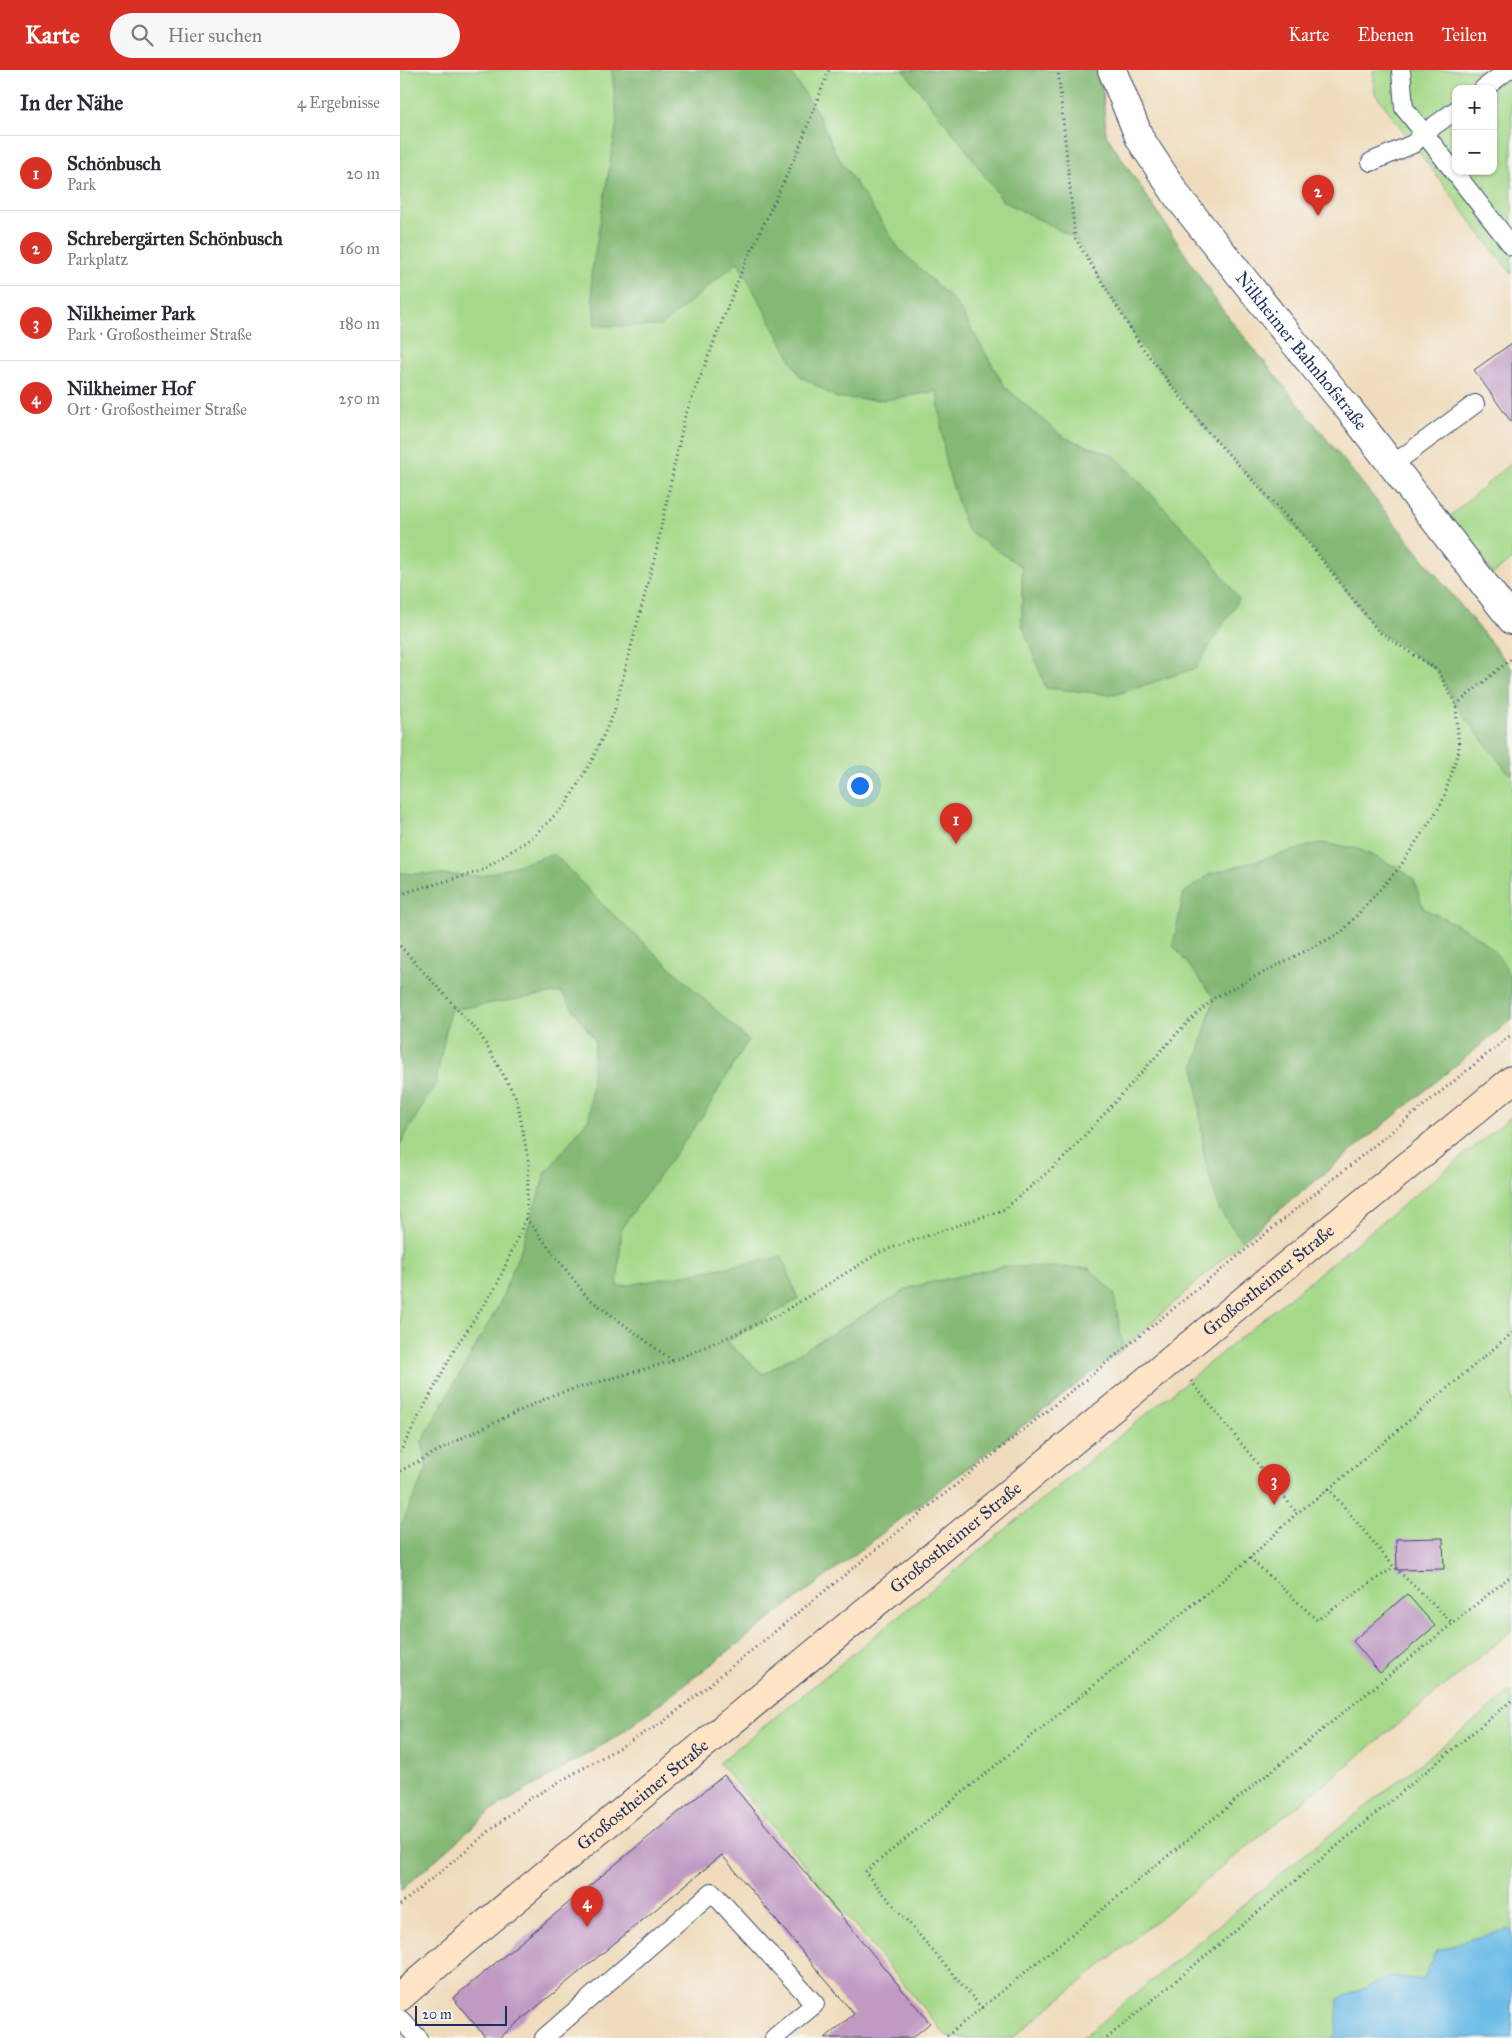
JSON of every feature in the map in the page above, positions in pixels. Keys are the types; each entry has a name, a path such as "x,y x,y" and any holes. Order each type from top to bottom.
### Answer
{"main road":[{"name":"Großostheimer Straße","path":"400,1997 461,1944 1512,1080"}],"street":[{"name":"Nilkheimer Bahnhofstraße","path":"1112,70 1140,139 1178,198 1348,408 1512,620"}],"lane":[{"path":"1401,70 1404,108 1512,246"},
{"path":"1488,85 1508,70"},
{"path":"1371,162 1414,144 1424,133 1452,113"},
{"path":"1392,465 1475,404"},
{"path":"544,2038 712,1892 815,2004 774,2038"},
{"path":"400,2019 418,2038"}],"path":[{"path":"400,894 481,871 533,837 567,803 593,758 614,712 655,556 685,416 741,273 797,153 829,70"},
{"path":"400,1471 460,1439 553,1394 672,1361 778,1315 880,1252 1005,1209 1066,1156 1181,1029 1214,998 1342,932 1399,868 1442,803 1460,750 1456,705 1437,670 1379,632 1295,526 1208,432 1141,346 1075,238 1058,70"},
{"path":"1456,705 1512,658"},
{"path":"400,946 480,1034 517,1099 530,1165 526,1218 497,1285 456,1347 400,1452"},
{"path":"400,1905 526,1801 662,1723 1512,1034"},
{"path":"526,1218 587,1297 672,1361"},
{"path":"982,2008 865,1872 1250,1558 1297,1513 1329,1490 1512,1333"},
{"path":"1174,1359 1297,1513"},
{"path":"1329,1490 1394,1568 1453,1623"},
{"path":"1250,1558 1317,1620 1394,1568"},
{"path":"947,2036 1512,1575"},
{"path":"1107,2038 1512,1700"}],"green space":[{"path":"400,70 1101,70 1106,135 1220,307 1512,669 1512,1019 1242,1241 1123,1349 616,1737 492,1810 400,1891"},
{"path":"612,70 789,70 817,112 835,152 900,250 957,304 1005,387 1063,437 1115,456 1203,549 1239,599 1196,668 1115,695 1046,688 1022,625 1022,567 967,530 946,465 937,391 885,400 837,398 800,376 738,262 661,326 595,326 591,276 617,122"},
{"path":"903,70 1101,70 1106,135 1220,307 1512,669 1512,774 1508,773 1456,705 1437,670 1379,632 1295,526 1208,432 1141,346 1075,238 1003,201 962,144"},
{"path":"1373,70 1512,70 1512,274 1375,93"},
{"path":"1512,462 1512,559 1493,574 1448,518"},
{"path":"1320,843 1356,848 1399,868 1414,880 1423,908 1465,929 1490,948 1508,972 1512,988 1512,1019 1242,1241 1219,1209 1204,1155 1195,1065 1214,998 1173,945 1184,893 1210,874"},
{"path":"554,854 604,906 748,1040 704,1114 622,1227 617,1287 782,1257 798,1299 727,1342 763,1374 911,1287 1004,1266 1089,1268 1114,1293 1123,1349 616,1737 492,1810 400,1891 400,1527 427,1469 422,1441 499,1305 522,1246 545,1174 589,1118 595,1040 561,992 450,1010 436,1082 400,1145 400,873 482,876"},
{"path":"1512,1116 1512,1631 1012,2038 948,2038 719,1763"},
{"path":"1512,1691 1512,1932 1509,1929 1423,1980 1393,1976 1332,2038 1082,2038 1284,1871"}],"water":[{"path":"1509,1929 1512,1932 1512,2038 1332,2038 1336,2034 1338,1999 1393,1976 1423,1980 1436,1951 1470,1939"}],"building":[{"path":"1512,343 1512,423 1474,370"},
{"path":"1443,1538 1444,1569 1397,1570 1396,1539"},
{"path":"1407,1594 1435,1626 1380,1673 1353,1641"},
{"path":"724,1775 930,2023 912,2038 825,2038 854,2014 722,1855 499,2038 486,2038 453,1998"}],"place":[{"name":"Schrebergärten Schönbusch","path":"1318,216"},
{"name":"Schönbusch","path":"956,844"},
{"name":"Nilkheimer Park","path":"1274,1505"},
{"name":"Nilkheimer Hof","path":"587,1927"}]}
